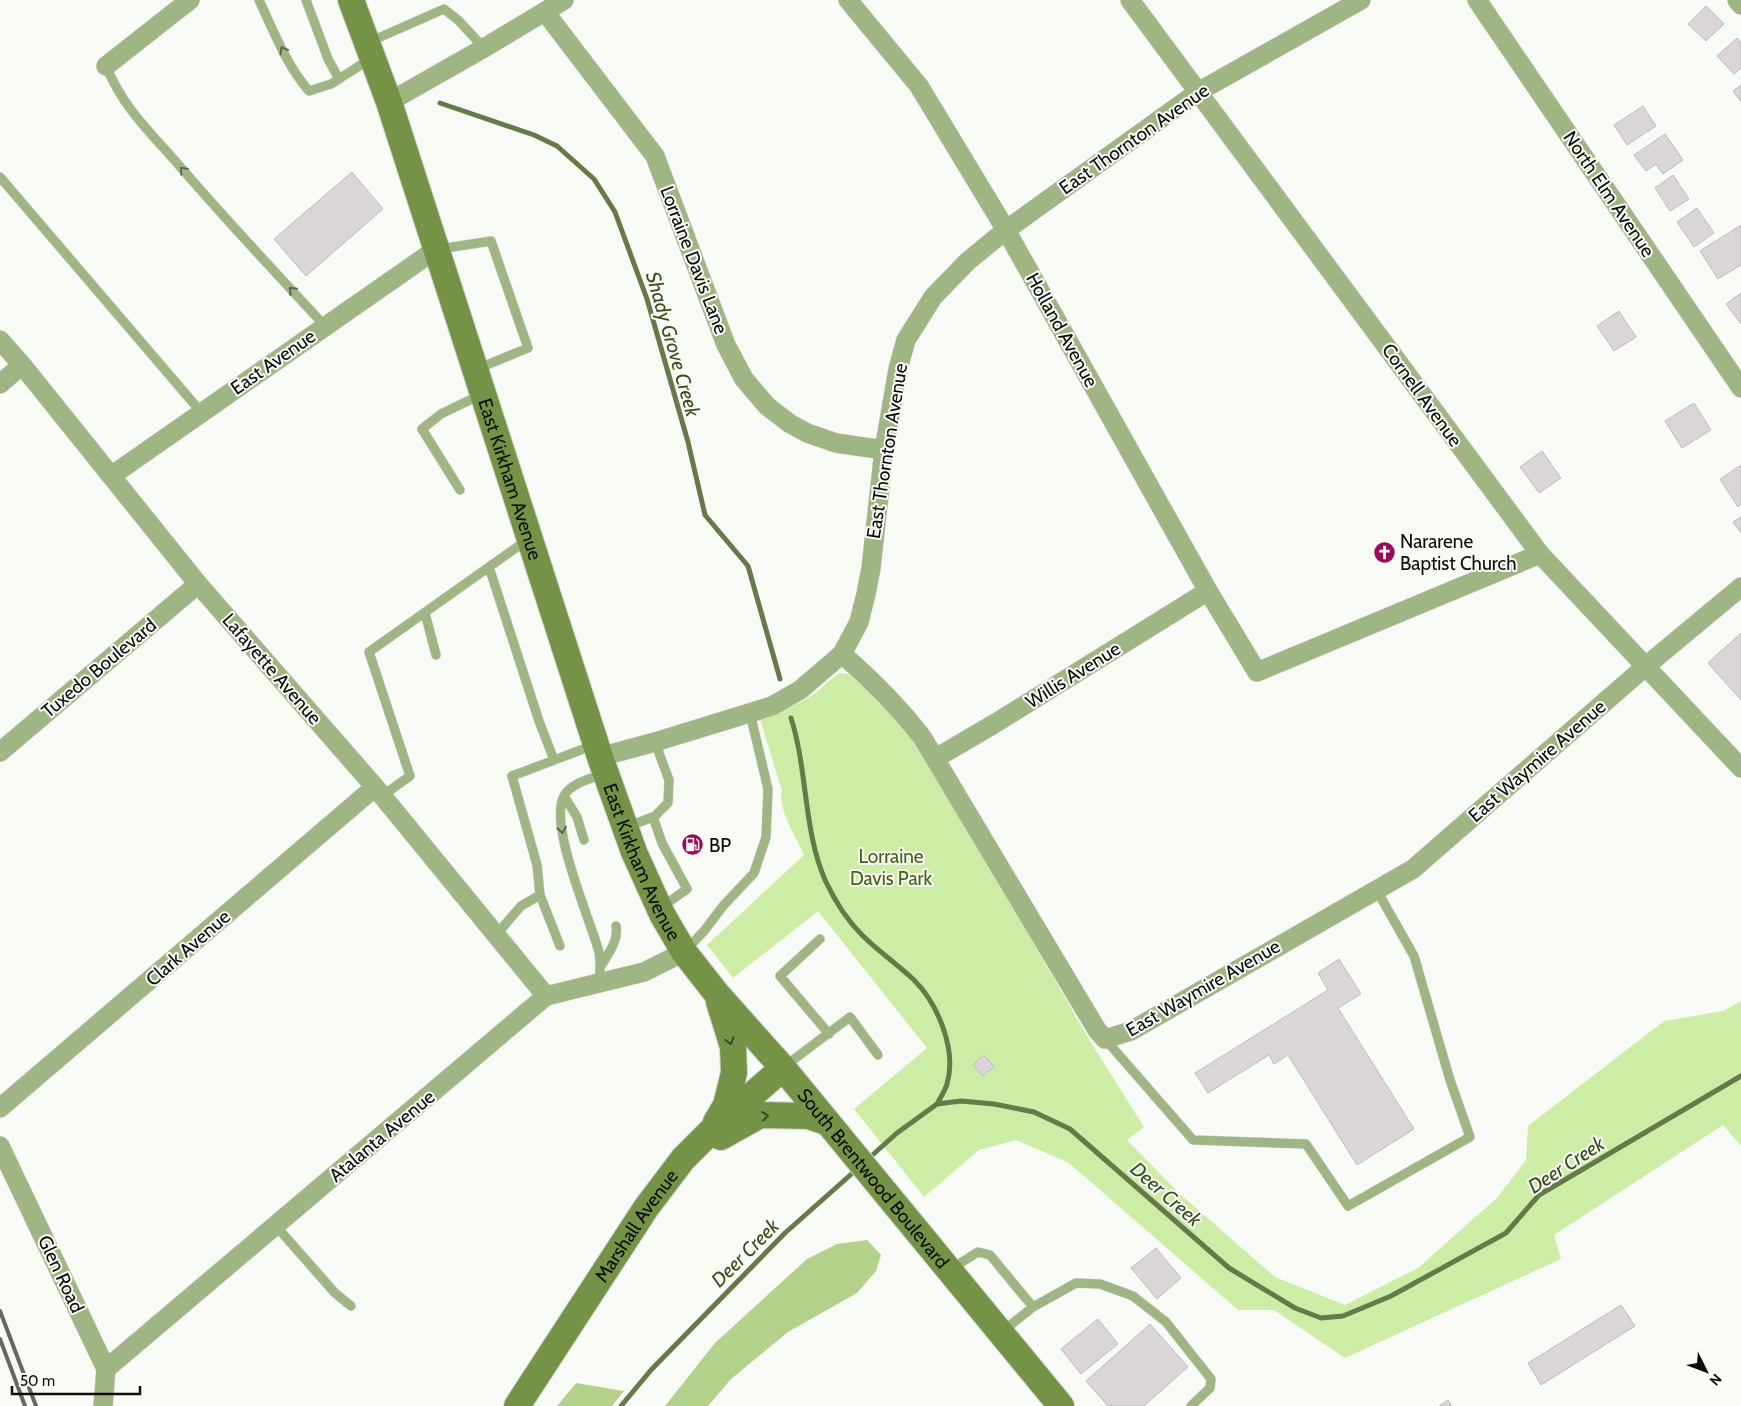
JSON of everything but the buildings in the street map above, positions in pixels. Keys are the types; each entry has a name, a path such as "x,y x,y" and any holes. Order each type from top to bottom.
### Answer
{"main road":[{"name":"East Kirkham Avenue","path":"351,0 388,102 625,827 634,852 660,909 684,952"},
{"name":"South Brentwood Boulevard","path":"684,952 717,994 783,1068 834,1132 909,1220 1059,1405"},
{"path":"711,1131 726,1105 734,1073 732,1047 717,994"},
{"name":"Marshall Avenue","path":"517,1406 666,1179 711,1131 783,1068"},
{"path":"666,1179 714,1140 760,1116 808,1116 834,1132"}],"street":[{"path":"106,66 190,0"},
{"name":"Holland Avenue","path":"848,0 919,86 1006,230 1208,591 1257,672 1540,554"},
{"name":"Cornell Avenue","path":"1130,0 1540,554 1741,768"},
{"name":"East Thornton Avenue","path":"601,758 772,706 800,690 842,654 859,622 866,594 871,568 884,450 898,369 906,340 933,297 968,261 1006,230 1198,92 1361,0"},
{"name":"North Elm Avenue","path":"1477,0 1741,388"},
{"path":"1737,0 1741,5"},
{"path":"388,102 484,48 550,5"},
{"name":"Lorraine Davis Lane","path":"550,5 655,156 726,345 744,379 767,406 789,423 807,433 836,443 884,450"},
{"name":"East Avenue","path":"111,476 436,250"},
{"name":"Lafayette Avenue","path":"0,340 198,584 379,791 546,996"},
{"path":"0,384 22,365"},
{"name":"Tuxedo Boulevard","path":"0,752 198,584"},
{"name":"East Waymire Avenue","path":"842,654 904,713 936,758 1097,1030 1105,1039 1131,1030 1413,869 1646,666 1741,587"},
{"name":"Willis Avenue","path":"936,758 1208,591"},
{"name":"Clark Avenue","path":"0,1108 379,791"},
{"name":"Atalanta Avenue","path":"106,1369 546,996 600,975 644,972 684,952"},
{"name":"Glen Road","path":"0,1146 106,1369"},
{"path":"103,1406 106,1369"}],"lane":[{"path":"259,0 278,41 302,84 309,91 331,84 370,50 444,9 458,20 484,48"},
{"path":"306,0 328,59 339,79"},
{"path":"106,66 114,85 131,112 233,228 325,326"},
{"path":"0,177 201,412"},
{"path":"436,250 491,241 528,348 478,382 422,429 460,490"},
{"path":"379,791 410,776 369,652 529,538"},
{"path":"489,567 539,721 554,760"},
{"path":"425,613 436,655"},
{"path":"684,952 754,873 766,837 768,789 750,713"},
{"path":"625,827 653,817 668,803 670,780 655,742"},
{"path":"560,946 540,895 537,864 512,776 554,760 601,758"},
{"path":"600,975 599,954 561,830 560,807 564,796 601,758"},
{"path":"564,796 576,817 584,840"},
{"path":"653,817 662,843 687,889 660,909"},
{"path":"1105,1039 1193,1140 1306,1144 1348,1206 1470,1137 1450,1080 1414,956 1376,889"},
{"path":"496,935 520,906 540,895"},
{"path":"600,975 617,933 616,926"},
{"path":"820,939 780,976 829,1034"},
{"path":"783,1068 850,1017 878,1055"},
{"path":"276,1226 335,1293 351,1306"},
{"path":"950,1270 978,1252 990,1255 1033,1307"},
{"path":"1001,1333 1033,1307 1076,1283 1100,1284 1133,1296 1166,1322 1211,1379 1210,1388 1191,1406"}],"green space":[{"name":"Lorraine Davis Park","path":"840,673 848,674 871,691 906,729 962,819 1090,1041 1144,1127 1127,1140 1180,1194 1275,1277 1345,1305 1418,1268 1497,1198 1526,1160 1528,1126 1664,1021 1723,1011 1741,1001 1741,1146 1723,1125 1554,1235 1561,1259 1345,1358 1274,1310 1238,1310 1069,1163 1016,1140 979,1150 924,1197 854,1109 927,1048 818,911 733,978 707,945 804,855 782,806 782,791 760,719 804,700"},
{"path":"867,1240 881,1255 876,1271 857,1293 788,1332 731,1379 708,1406 665,1406 715,1343 807,1259 837,1244"},
{"path":"576,1383 624,1391 612,1406 557,1406"}],"waterway":[{"name":"Shady Grove Creek","path":"440,103 534,135 557,146 594,179 615,212 647,299 688,442 705,515 748,566 780,679"},
{"name":"Shady Grove Creek","path":"791,718 800,759 813,842 826,882 851,923 874,947 914,980 923,990 938,1014 947,1042 949,1071 946,1087 937,1104"},
{"name":"Deer Creek","path":"868,1159 897,1133 937,1104 961,1101 994,1104 1034,1112 1070,1129 1229,1268 1295,1308 1321,1318 1343,1316 1391,1296 1506,1233 1539,1195 1741,1076"},
{"name":"Deer Creek","path":"621,1406 651,1370 785,1233 856,1170"}],"railway":[{"path":"0,1311 36,1406"},
{"path":"0,1339 25,1406"}],"place":[{"name":"Nararene Baptist Church","path":"1384,552"},
{"name":"BP","path":"693,845"}]}
